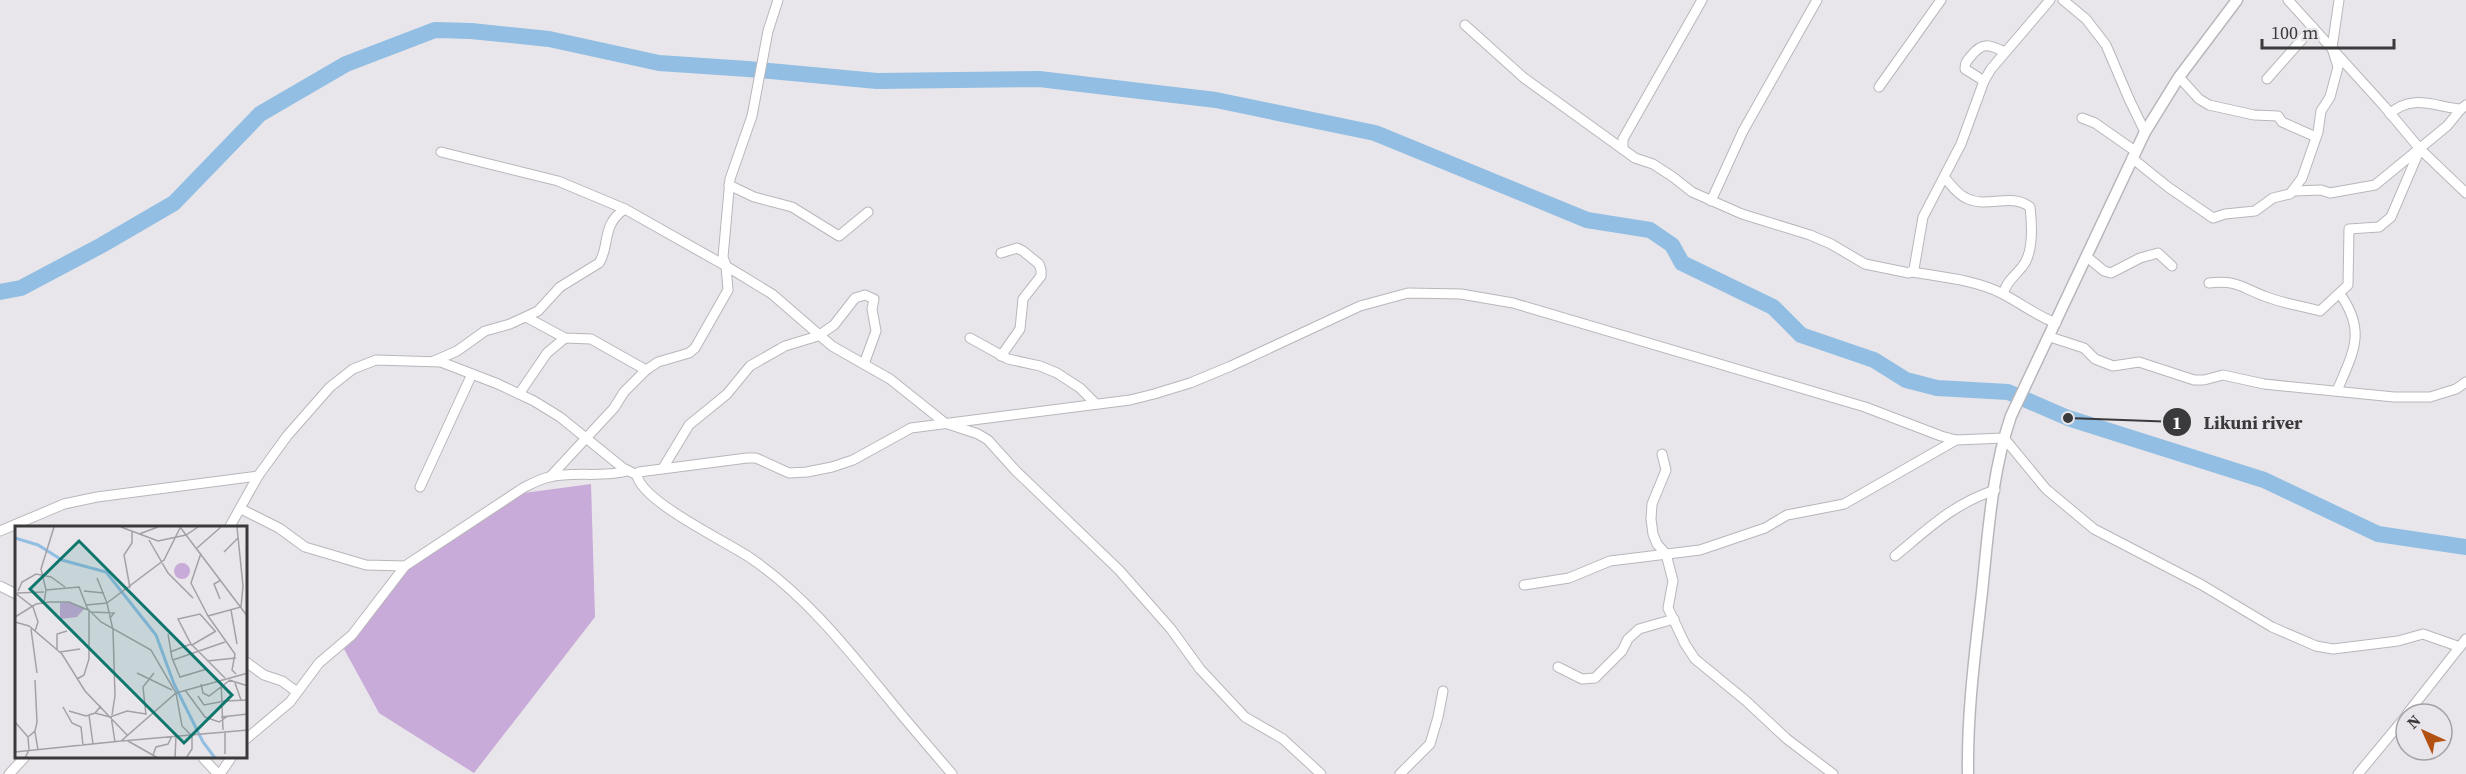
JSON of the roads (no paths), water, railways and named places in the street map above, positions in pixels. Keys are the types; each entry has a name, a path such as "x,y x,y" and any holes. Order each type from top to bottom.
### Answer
{"street":[{"path":"550,477 646,370 658,362 689,353 695,348 728,290 723,257 729,185 752,116 768,31 777,0"},
{"path":"1623,150 1623,140 1702,0"},
{"path":"1711,201 1743,131 1817,0"},
{"path":"1879,87 1941,0"},
{"path":"1912,272 1923,218 1961,144 1984,81 2050,0"},
{"path":"2063,0 2086,19 2106,45 2145,132"},
{"path":"1968,774 1970,692 1995,490 2004,438 2022,389 2050,336 2145,132 2179,77 2237,0"},
{"path":"2288,0 2420,149 2466,193"},
{"path":"2082,118 2095,123 2134,154 2168,187 2213,218 2255,211 2273,198 2286,196 2294,191 2302,178 2316,137 2321,111 2330,97 2338,67 2332,48 2339,0"},
{"path":"1465,25 1524,78 1623,150 1635,158 1653,164 1692,192 1763,221 1810,235 1831,244 1864,264 1965,281 2003,294 2036,315 2056,323"},
{"path":"2267,79 2313,27"},
{"path":"1984,81 1968,73 1965,64 1981,45 1988,44 2006,52"},
{"path":"2179,77 2199,99 2209,105 2254,115 2274,114 2282,122 2316,137"},
{"path":"2390,114 2398,106 2414,101 2464,107"},
{"path":"2294,191 2321,190 2330,193 2375,185 2447,126 2464,107"},
{"path":"2209,283 2227,281 2246,286 2264,296 2320,310 2348,285 2349,229 2379,227 2391,217 2420,149"},
{"path":"441,152 558,181 625,209 772,294 818,336 890,379 945,423 978,434 988,440 1015,470 1119,570 1170,629 1200,669 1245,717 1283,740 1321,774"},
{"path":"1945,178 1963,198 1981,204 2005,199 2025,203 2030,207 2032,235 2024,266 2008,281 2003,294"},
{"path":"729,185 754,197 792,207 839,236 868,212"},
{"path":"435,361 458,351 485,331 538,311 570,279 599,263 602,259 605,238 612,222 625,209"},
{"path":"1001,253 1017,248 1023,250 1039,264 1041,276 1023,299 1020,329 1001,356"},
{"path":"2087,257 2104,271 2111,273 2140,258 2157,253 2172,266"},
{"path":"248,737 283,708 319,663 352,635 405,566 523,488 550,477 600,476 756,458 789,473 832,467 853,460 911,428 1130,400 1190,383 1360,306 1408,293 1435,292 1482,297 1545,310 1716,365 1865,407 1956,440 2004,438"},
{"path":"2337,391 2351,356 2357,326 2350,308 2340,294"},
{"path":"663,468 689,425 727,394 750,366 785,346 818,336 834,325 855,298 860,295 870,295 874,299 872,309 876,331 864,364"},
{"path":"526,317 565,338 591,339 646,370"},
{"path":"2050,336 2084,348 2095,359 2113,366 2139,362 2194,380 2223,375 2264,384 2394,397 2430,397 2456,389 2466,382"},
{"path":"519,394 547,353 565,338"},
{"path":"970,338 1001,356 1057,373 1080,388 1096,404"},
{"path":"230,526 258,476 286,436 330,387 353,369 376,360 435,361 519,394 560,417 632,473 654,500 765,568 806,604 844,644 952,774"},
{"path":"420,487 472,374"},
{"path":"2004,438 2046,489 2086,524 2202,585 2272,627 2316,646 2333,648 2398,641 2423,634 2464,642 2417,702"},
{"path":"1524,585 1569,578 1610,561 1651,554 1666,555 1700,550 1765,528 1787,515 1844,504 1956,440"},
{"path":"1662,454 1666,470 1652,504 1651,519 1657,544 1666,555 1673,581 1668,608 1695,659 1767,719 1787,740 1833,774"},
{"path":"0,531 64,504 97,497 258,476"},
{"path":"1896,556 1935,521 1967,501 1995,490"},
{"path":"241,509 279,528 305,547 366,565 405,566"},
{"path":"0,586 15,594"},
{"path":"1558,667 1581,679 1595,678 1622,651 1628,639 1639,629 1674,619"},
{"path":"248,663 264,675 282,681 297,692"},
{"path":"1400,774 1430,744 1443,691"},
{"path":"2358,774 2394,731"},
{"path":"9,774 23,759"},
{"path":"204,759 219,774 230,759"}],"waterway":[{"path":"0,292 21,288 174,203 260,114 346,64 435,30 471,31 549,39 659,63 877,81 1039,79 1216,100 1375,133 1587,220 1650,230 1672,245 1682,263 1773,307 1801,335 1874,360 1906,380 1937,388 2008,392 2068,418 2264,480 2378,534 2466,547"}],"place":[{"name":"Likuni river","path":"2068,418"}]}
